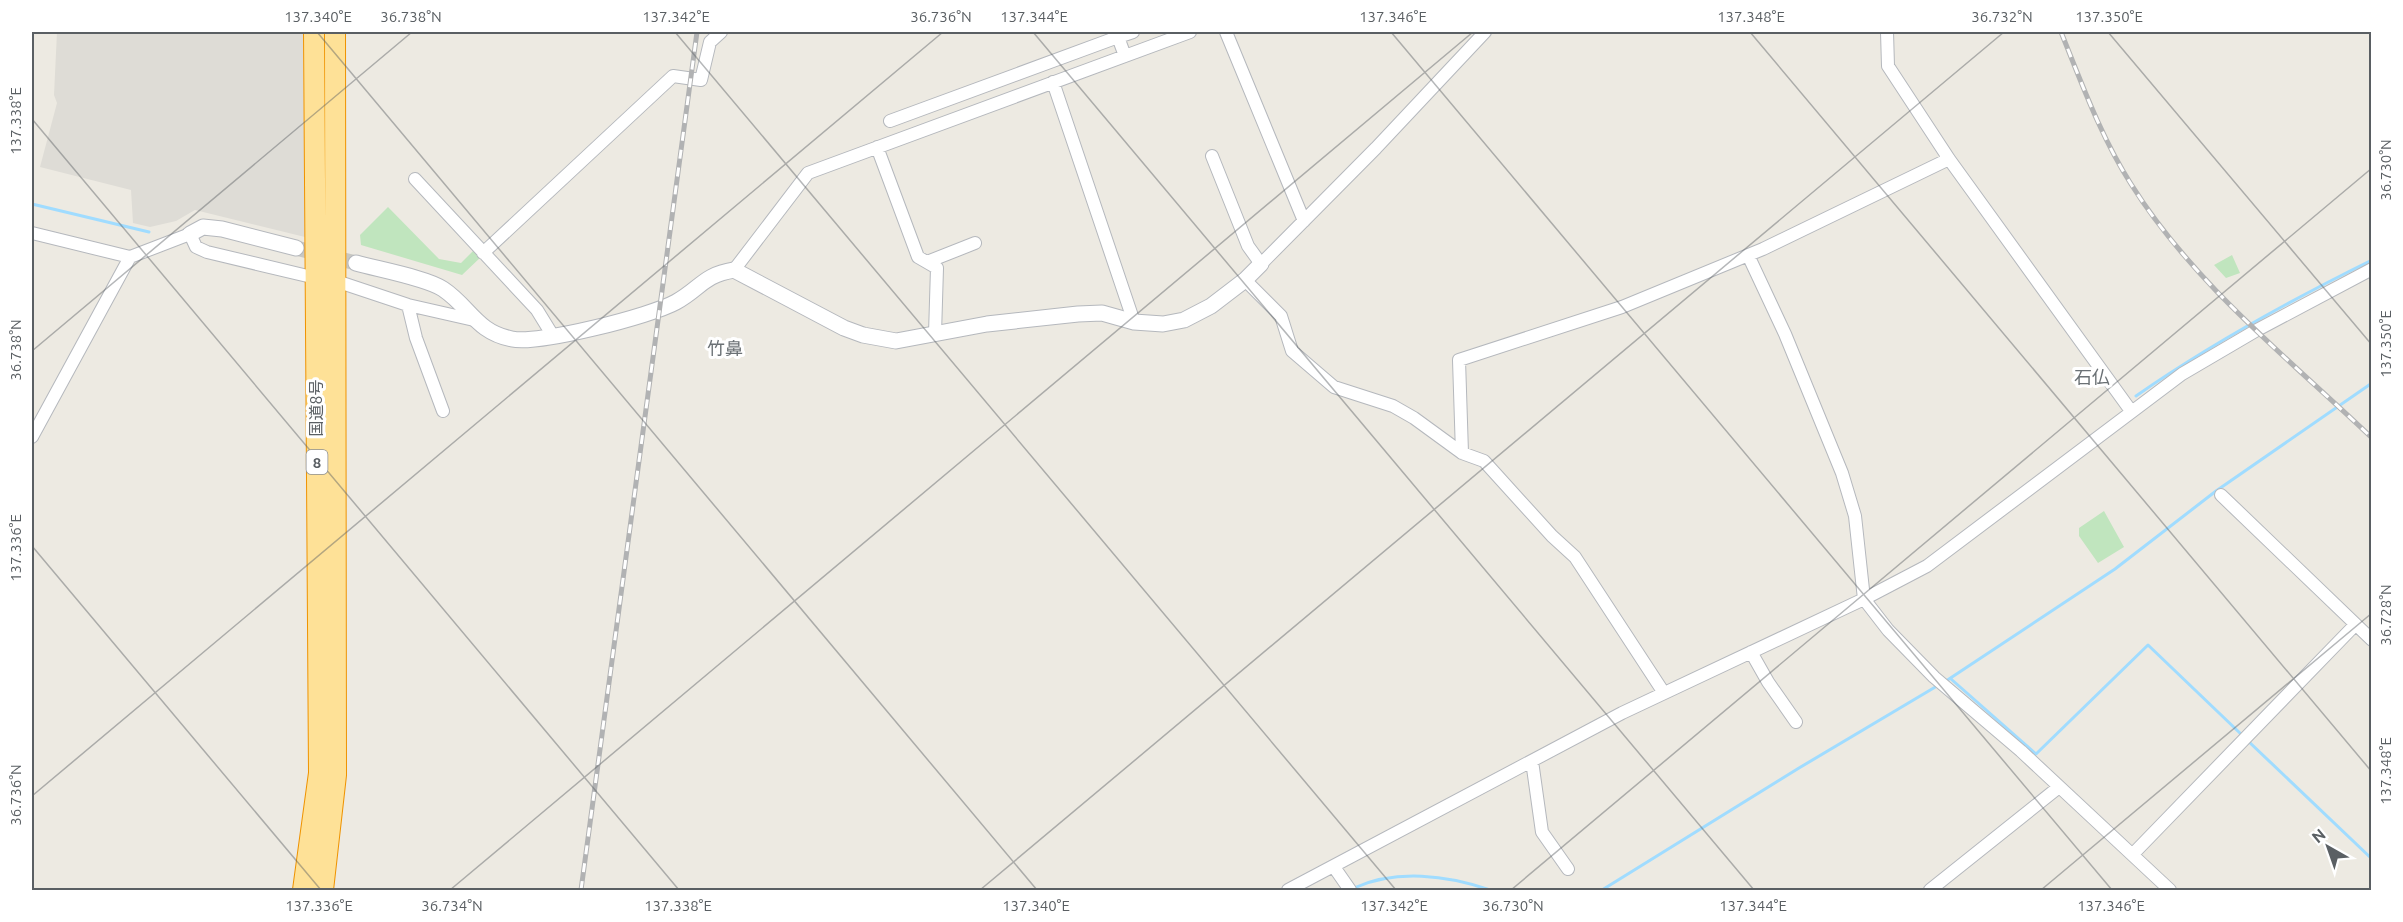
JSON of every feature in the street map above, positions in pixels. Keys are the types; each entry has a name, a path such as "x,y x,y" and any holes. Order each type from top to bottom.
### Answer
{"highway":[{"name":"国道8号","path":"303,891 319,773 314,32"},
{"name":"国道8号","path":"323,891 336,775 335,32"}],"street":[{"path":"483,253 674,76 701,80 710,42 721,32"},
{"path":"890,121 1117,34 1133,32"},
{"path":"734,270 808,173 1190,32"},
{"path":"1226,32 1304,221"},
{"path":"356,263 443,289 488,331 513,340 553,336 637,318 676,302 707,278 734,270 844,328 863,335 896,341 987,324 1077,314 1102,313 1134,322 1163,324 1184,320 1211,306 1245,280 1485,32"},
{"path":"1887,32 1888,66 1949,159 2131,411"},
{"path":"1117,34 1125,56"},
{"path":"1053,82 1134,322"},
{"path":"877,147 918,257 937,268 936,334"},
{"path":"1212,156 1248,246 1261,264"},
{"path":"1462,453 1459,360 1622,307 1748,255 1949,159"},
{"path":"415,179 537,310 553,336"},
{"path":"32,233 130,257 203,227 222,229 296,249"},
{"path":"190,234 196,247 207,252 316,278"},
{"path":"927,262 975,243"},
{"path":"1748,255 1785,334 1842,473 1855,516 1864,599 1888,630 1934,677 2021,751 2170,891"},
{"path":"32,437 130,257"},
{"path":"1288,891 1664,693 1864,599 1927,566 2182,374 2257,330 2372,269"},
{"path":"1245,280 1281,316 1292,351 1334,387 1393,406 1414,418 1462,453 1484,461 1552,536 1575,557 1664,693"},
{"path":"336,281 408,305 474,320"},
{"path":"408,305 416,338 443,411"},
{"path":"2221,495 2372,640"},
{"path":"2133,854 2355,625"},
{"path":"1751,652 1768,682 1796,722"},
{"path":"1532,761 1542,832 1568,869"},
{"path":"1930,891 2059,787"},
{"path":"1334,867 1350,891"}],"shaded area":[{"path":"57,32 303,32 305,237 195,210 176,221 150,227 133,223 131,190 40,167 57,103 54,95"}],"green space":[{"path":"388,207 439,259 461,263 475,249 482,256 462,275 361,245 360,235"},
{"path":"2232,255 2240,273 2226,278 2214,265"},
{"path":"2104,511 2124,547 2098,563 2079,536 2079,528"}],"waterway":[{"path":"32,204 149,232"},
{"path":"2136,396 2193,358 2251,324 2372,260"},
{"path":"1946,681 2115,569 2216,491 2372,383"},
{"path":"1951,679 2036,754 2148,645 2242,735"},
{"path":"1602,890 1937,686"},
{"path":"2247,740 2372,859"},
{"path":"1354,888 1387,878 1422,876 1457,881 1490,890"}],"tunnel":[{"path":"296,248 356,263"}],"railway":[{"path":"581,890 697,32"},
{"path":"2061,32 2110,148 2156,220 2212,287 2275,349 2372,438"}],"district":[{"name":"竹鼻","path":"725,348"},
{"name":"石仏","path":"2092,377"}]}
